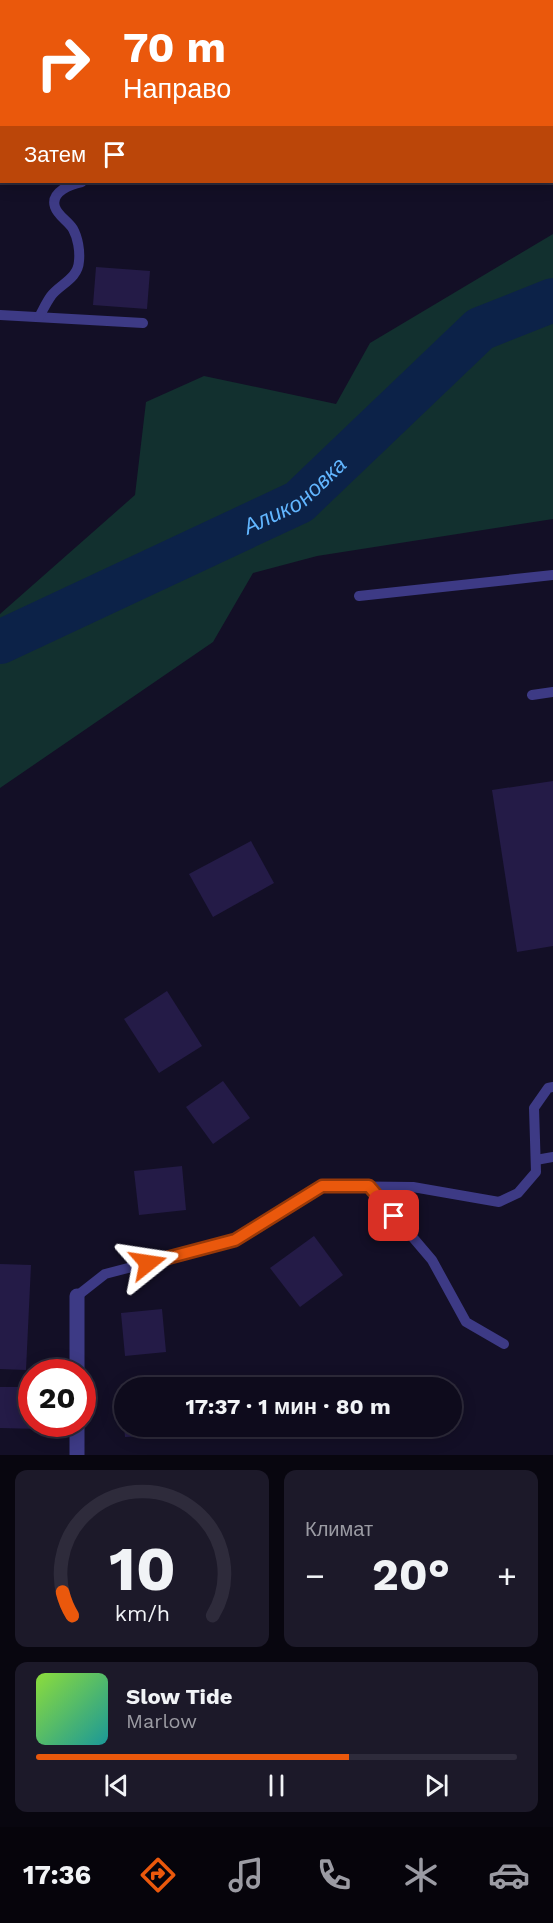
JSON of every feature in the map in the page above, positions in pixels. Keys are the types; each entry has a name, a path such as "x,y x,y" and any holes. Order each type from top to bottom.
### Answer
{"street":[{"path":"77,1296 77,1359"},
{"path":"77,1437 77,1455"}],"lane":[{"path":"39,317 51,296 72,277 79,263 77,239 72,228 55,207 55,199 61,190 76,183"},
{"path":"0,315 144,323"},
{"path":"359,596 553,575"},
{"path":"532,695 553,692"},
{"path":"77,1296 105,1274 235,1240 322,1186 413,1187 499,1202 518,1193 536,1172 534,1108 548,1088 553,1087"},
{"path":"536,1160 553,1157"},
{"path":"369,1186 432,1260 466,1322 504,1344"}],"green space":[{"path":"553,234 553,519 317,556 253,573 213,642 0,788 0,614 135,495 146,402 204,376 336,404 370,343"}],"building":[{"path":"96,267 150,271 147,309 93,305"},
{"path":"553,781 553,946 517,952 492,790"},
{"path":"251,841 274,883 213,917 189,874"},
{"path":"167,991 202,1046 159,1073 124,1019"},
{"path":"223,1081 250,1118 213,1144 186,1107"},
{"path":"182,1166 186,1210 139,1215 134,1171"},
{"path":"314,1236 343,1275 300,1307 270,1268"},
{"path":"0,1264 31,1265 27,1359 18,1359 18,1370 0,1369"},
{"path":"162,1309 166,1352 125,1356 121,1313"},
{"path":"0,1387 18,1387 18,1428 0,1428"}],"waterway":[{"name":"Аликоновка","path":"0,642 299,502 480,329 553,300"}],"route":[{"path":"148,1263 235,1240 322,1186 369,1186 394,1216"}]}
